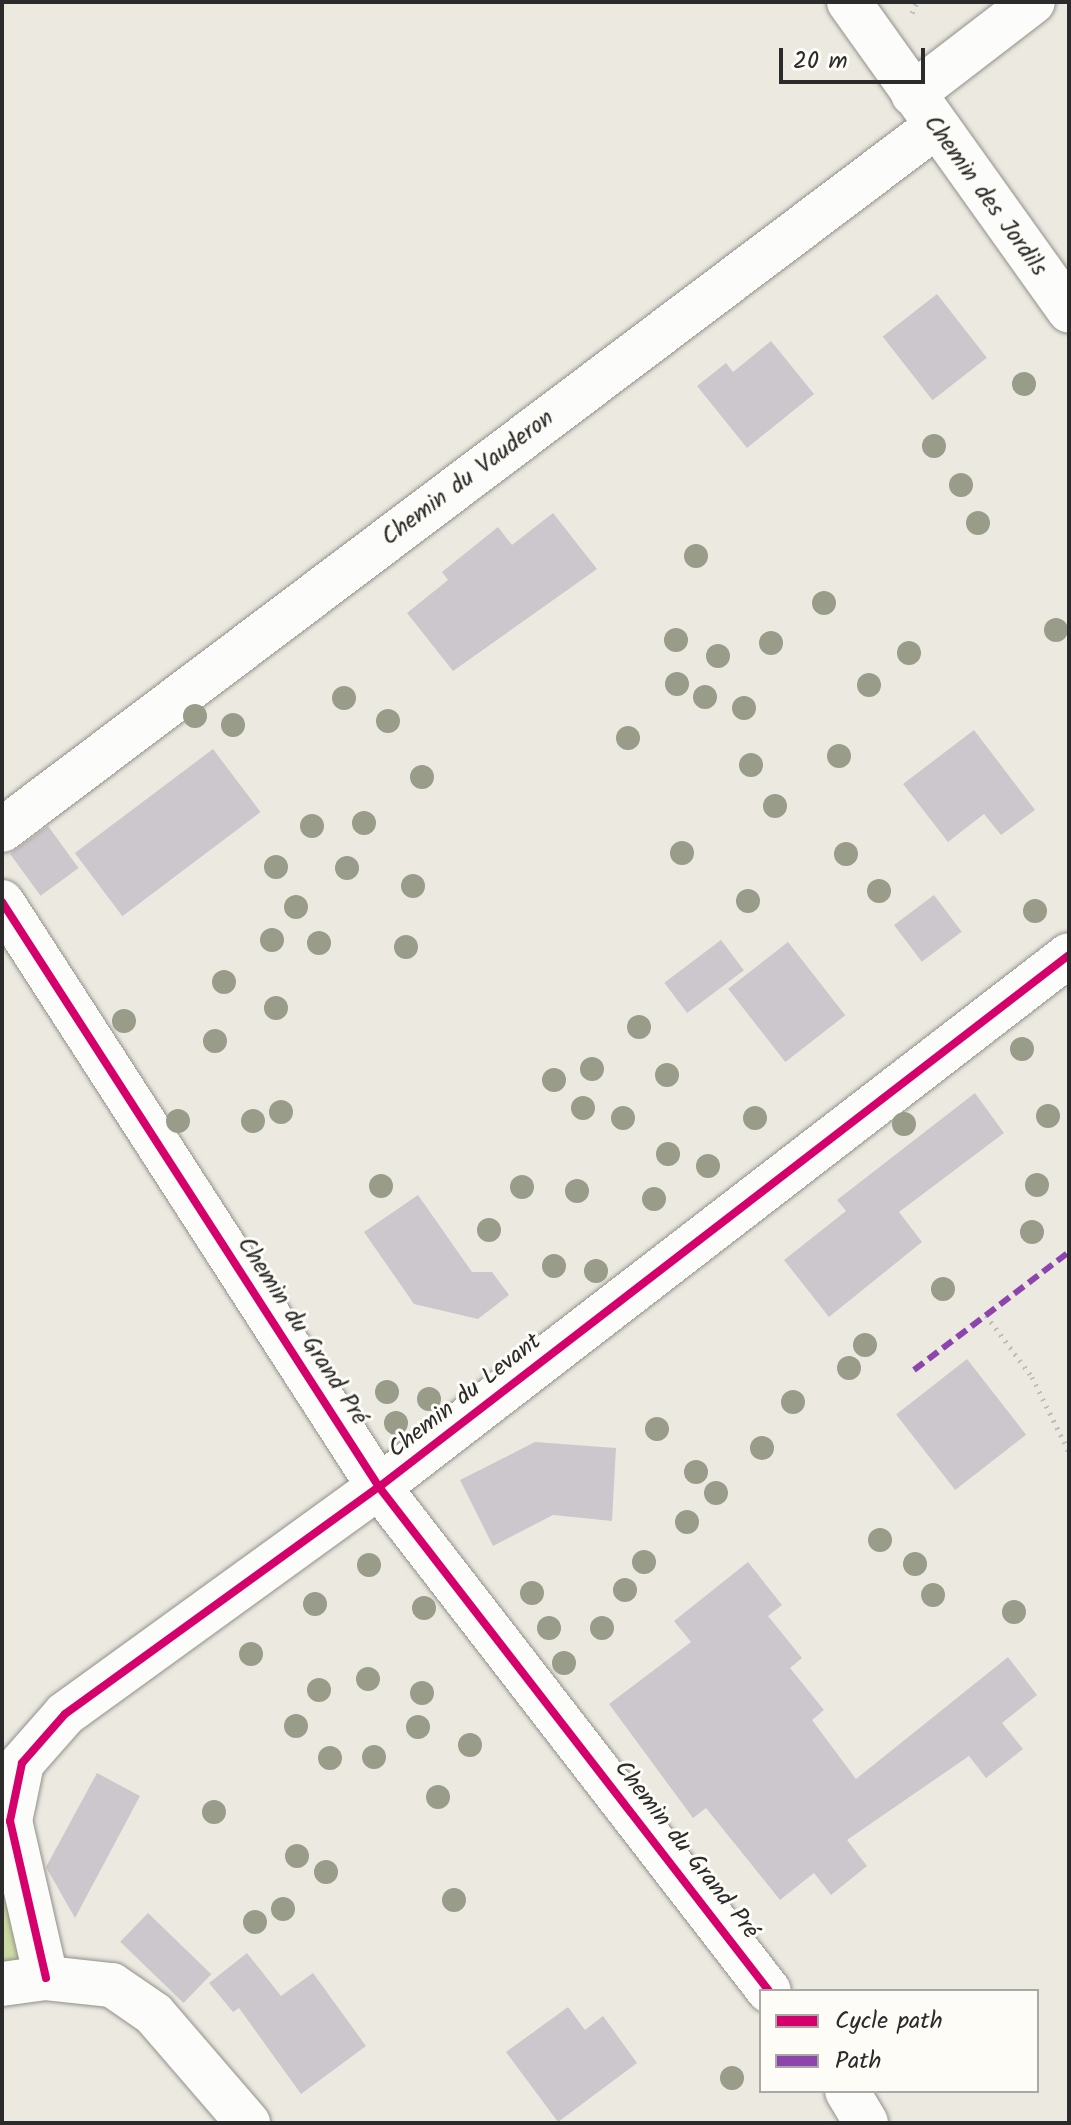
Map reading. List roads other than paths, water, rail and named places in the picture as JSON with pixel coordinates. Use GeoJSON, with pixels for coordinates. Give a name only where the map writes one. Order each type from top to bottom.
{"type":"FeatureCollection","features":[{"type":"Feature","properties":{"kind":"street","name":"Chemin des Jordils"},"geometry":{"type":"LineString","coordinates":[[849,2],[1069,310]]}},
{"type":"Feature","properties":{"kind":"street","name":"Chemin du Vauderon"},"geometry":{"type":"LineString","coordinates":[[2,830],[924,111],[1033,2]]}},
{"type":"Feature","properties":{"kind":"street","name":"Chemin du Grand Pré"},"geometry":{"type":"LineString","coordinates":[[2,902],[379,1487],[767,1989]]}},
{"type":"Feature","properties":{"kind":"street","name":"Chemin du Levant"},"geometry":{"type":"LineString","coordinates":[[46,1978],[10,1821],[22,1763],[65,1714],[379,1487],[1069,955]]}},
{"type":"Feature","properties":{"kind":"street"},"geometry":{"type":"LineString","coordinates":[[2,1984],[46,1978],[112,1985],[154,2014],[226,2115]]}},
{"type":"Feature","properties":{"kind":"street"},"geometry":{"type":"LineString","coordinates":[[848,2093],[866,2123]]}}]}
